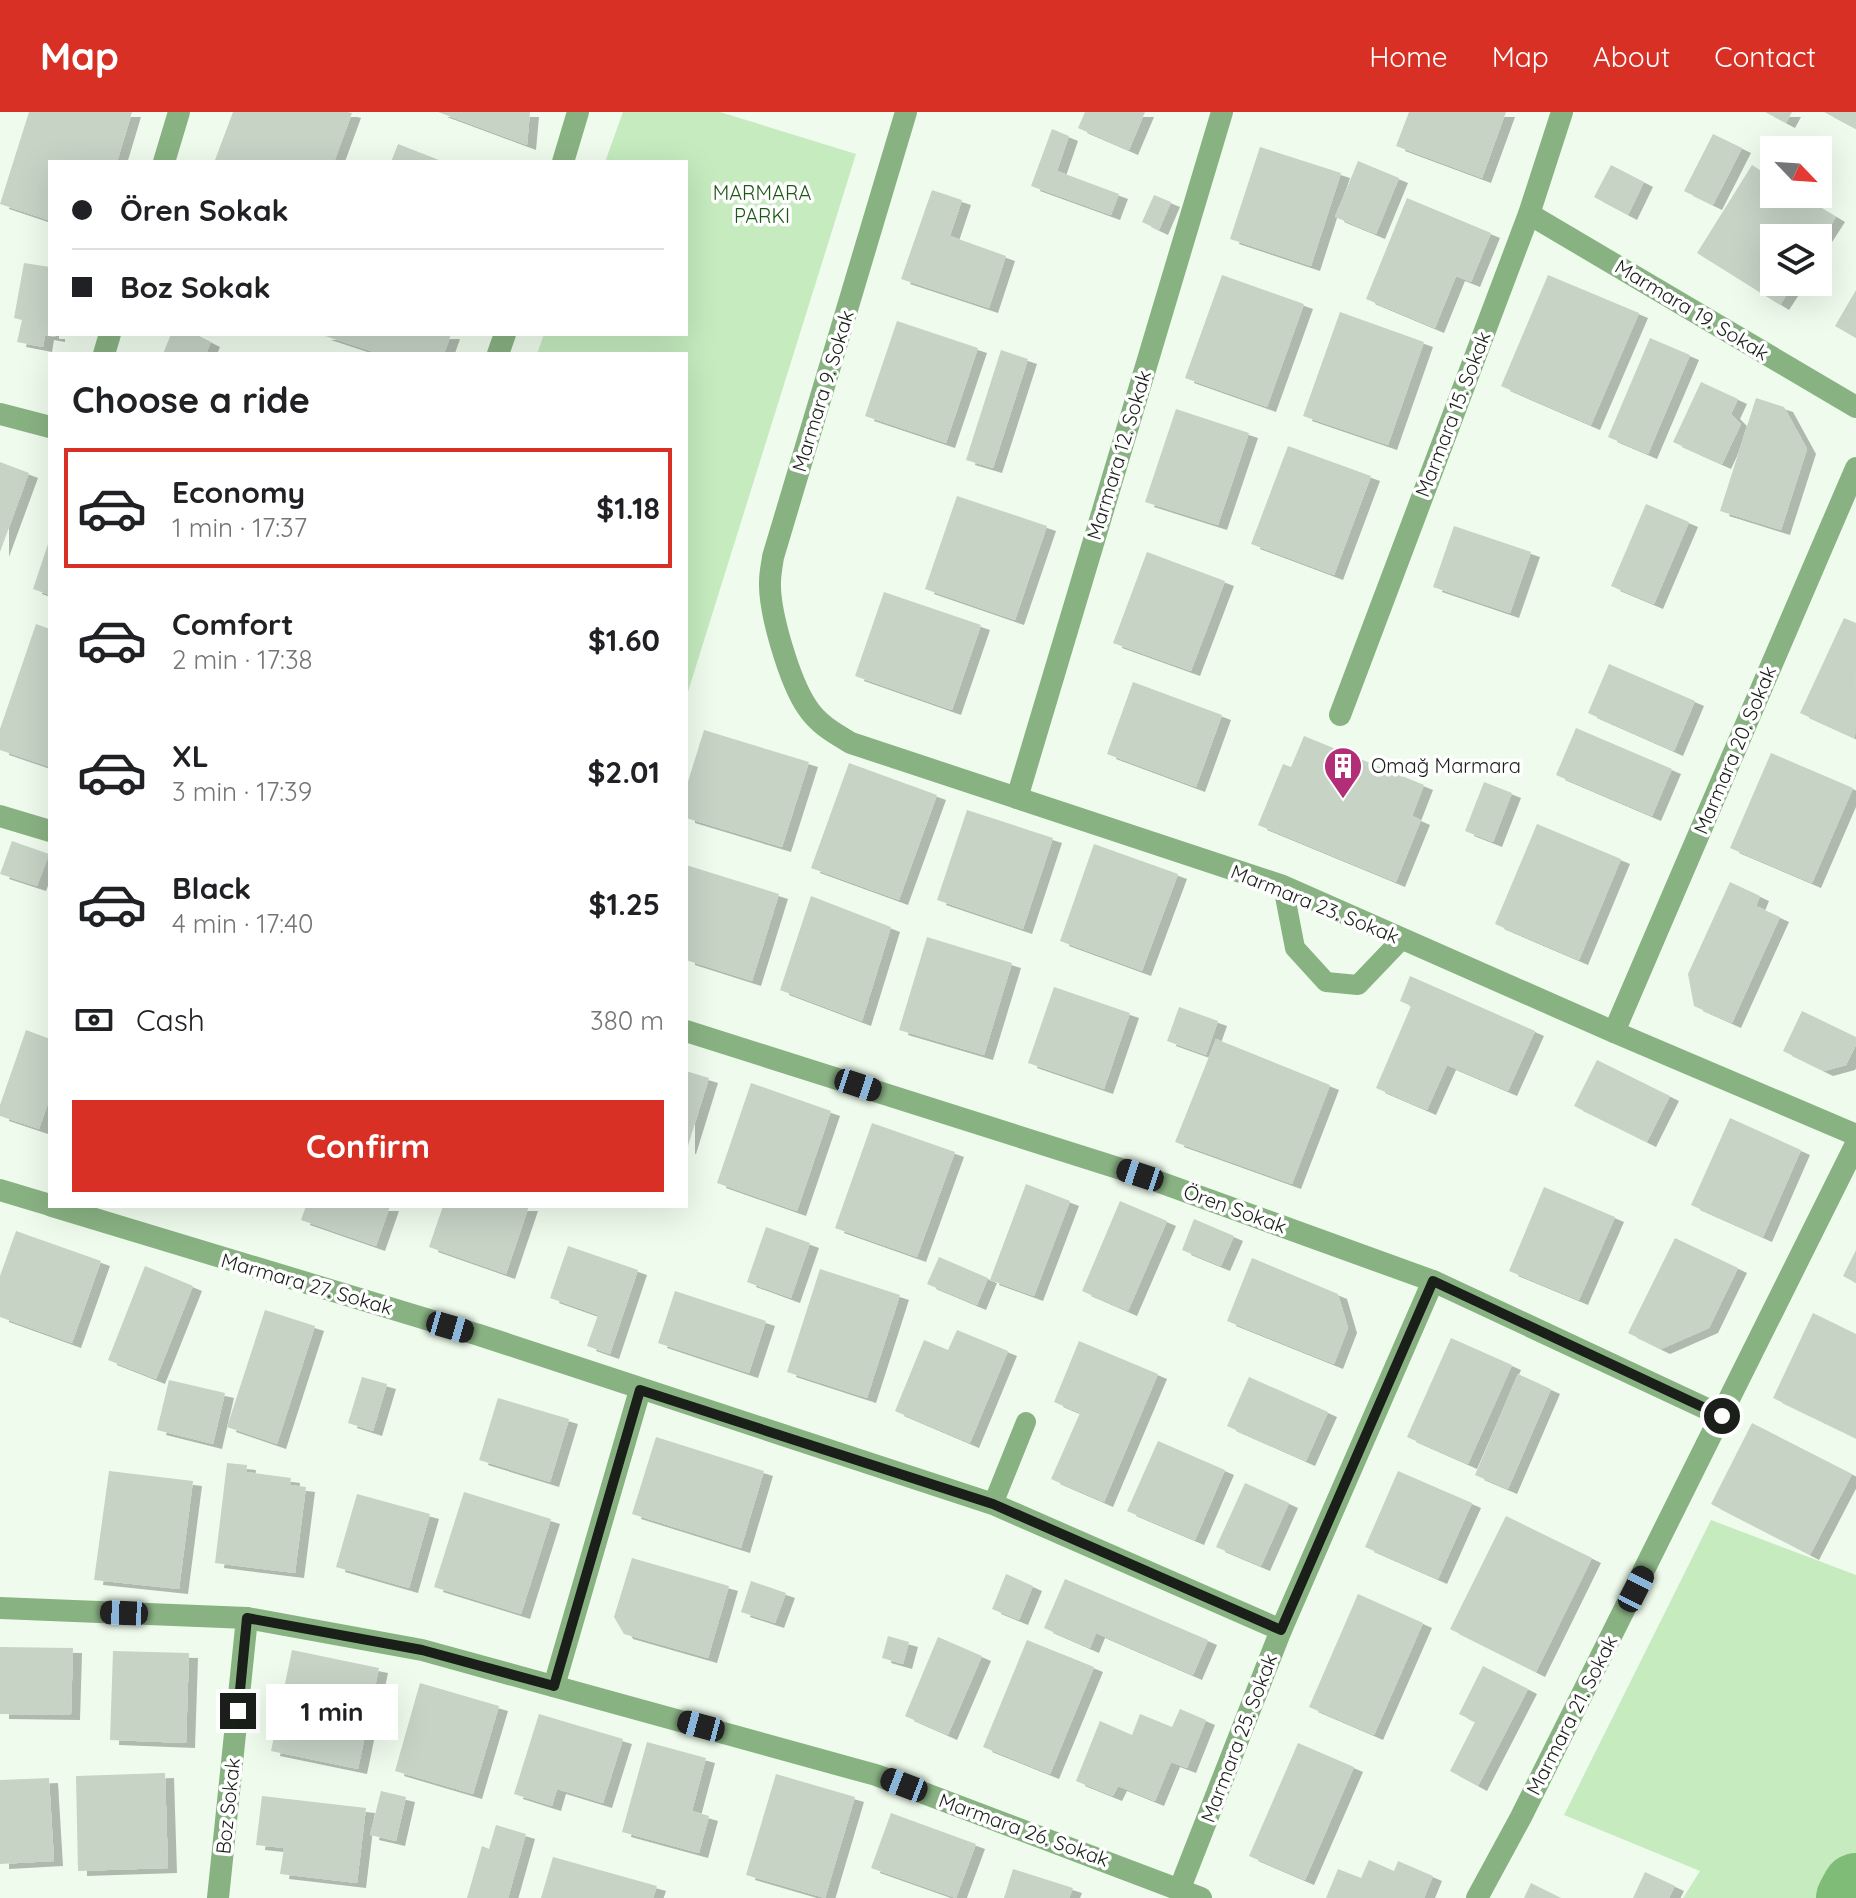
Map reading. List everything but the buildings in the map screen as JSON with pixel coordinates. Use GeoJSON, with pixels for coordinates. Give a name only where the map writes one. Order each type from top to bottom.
{"type":"FeatureCollection","features":[{"type":"Feature","properties":{"kind":"street"},"geometry":{"type":"LineString","coordinates":[[165,160],[179,112]]}},
{"type":"Feature","properties":{"kind":"street"},"geometry":{"type":"LineString","coordinates":[[564,160],[578,112]]}},
{"type":"Feature","properties":{"kind":"street","name":"Marmara 9. Sokak"},"geometry":{"type":"LineString","coordinates":[[790,671],[772,608],[770,582],[773,557],[906,112]]}},
{"type":"Feature","properties":{"kind":"street","name":"Marmara 12. Sokak"},"geometry":{"type":"LineString","coordinates":[[1017,798],[1222,112]]}},
{"type":"Feature","properties":{"kind":"street","name":"Marmara 15. Sokak"},"geometry":{"type":"LineString","coordinates":[[1340,715],[1529,214],[1562,112]]}},
{"type":"Feature","properties":{"kind":"street","name":"Marmara 19. Sokak"},"geometry":{"type":"LineString","coordinates":[[1529,214],[1856,407]]}},
{"type":"Feature","properties":{"kind":"street"},"geometry":{"type":"LineString","coordinates":[[0,414],[48,426]]}},
{"type":"Feature","properties":{"kind":"street","name":"Marmara 20. Sokak"},"geometry":{"type":"LineString","coordinates":[[1614,1032],[1856,468]]}},
{"type":"Feature","properties":{"kind":"street","name":"Marmara 23. Sokak"},"geometry":{"type":"LineString","coordinates":[[790,671],[806,706],[817,720],[851,743],[1283,886],[1856,1135]]}},
{"type":"Feature","properties":{"kind":"street"},"geometry":{"type":"LineString","coordinates":[[0,816],[48,830]]}},
{"type":"Feature","properties":{"kind":"street","name":"Ören Sokak"},"geometry":{"type":"LineString","coordinates":[[688,1032],[1140,1175],[1433,1281],[1722,1416]]}},
{"type":"Feature","properties":{"kind":"street","name":"Marmara 21. Sokak"},"geometry":{"type":"LineString","coordinates":[[1477,1898],[1521,1817],[1856,1144]]}},
{"type":"Feature","properties":{"kind":"street","name":"Marmara 27. Sokak"},"geometry":{"type":"LineString","coordinates":[[0,1190],[48,1205]]}},
{"type":"Feature","properties":{"kind":"street","name":"Marmara 27. Sokak"},"geometry":{"type":"LineString","coordinates":[[58,1208],[479,1335],[993,1504],[1281,1630]]}},
{"type":"Feature","properties":{"kind":"street","name":"Marmara 25. Sokak"},"geometry":{"type":"LineString","coordinates":[[1180,1888],[1281,1630],[1433,1281]]}},
{"type":"Feature","properties":{"kind":"street"},"geometry":{"type":"LineString","coordinates":[[554,1686],[640,1390]]}},
{"type":"Feature","properties":{"kind":"street","name":"Marmara 26. Sokak"},"geometry":{"type":"LineString","coordinates":[[0,1608],[247,1618],[422,1650],[876,1775],[1201,1898]]}},
{"type":"Feature","properties":{"kind":"street","name":"Boz Sokak"},"geometry":{"type":"LineString","coordinates":[[218,1898],[247,1618]]}},
{"type":"Feature","properties":{"kind":"lane"},"geometry":{"type":"LineString","coordinates":[[1283,886],[1295,948],[1326,982],[1358,985],[1402,939]]}},
{"type":"Feature","properties":{"kind":"lane"},"geometry":{"type":"LineString","coordinates":[[993,1504],[1026,1422]]}},
{"type":"Feature","properties":{"kind":"green space","name":"MARMARA PARKI"},"geometry":{"type":"Polygon","coordinates":[[[623,112],[720,112],[856,154],[688,692],[688,352],[538,352],[543,336],[688,336],[688,160],[606,160],[623,112]]]}},
{"type":"Feature","properties":{"kind":"green space"},"geometry":{"type":"Polygon","coordinates":[[[1711,1520],[1856,1575],[1856,1898],[1683,1898],[1700,1871],[1564,1815],[1711,1520]]]}},
{"type":"Feature","properties":{"kind":"waterway"},"geometry":{"type":"LineString","coordinates":[[1850,1898],[1856,1887]]}},
{"type":"Feature","properties":{"kind":"place","name":"Omağ Marmara"},"geometry":{"type":"Point","coordinates":[1343,800]}},
{"type":"Feature","properties":{"kind":"route"},"geometry":{"type":"LineString","coordinates":[[238,1711],[247,1618],[422,1650],[554,1686],[640,1390],[993,1504],[1281,1630],[1433,1281],[1722,1416]]}}]}
